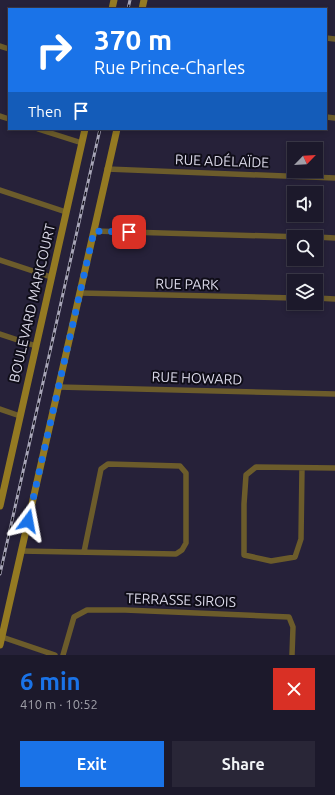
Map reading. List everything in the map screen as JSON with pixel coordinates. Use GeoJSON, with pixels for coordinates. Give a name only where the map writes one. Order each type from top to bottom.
{"type":"FeatureCollection","features":[{"type":"Feature","properties":{"kind":"street"},"geometry":{"type":"LineString","coordinates":[[41,130],[82,144]]}},
{"type":"Feature","properties":{"kind":"street","name":"BOULEVARD MARICOURT"},"geometry":{"type":"LineString","coordinates":[[0,506],[2,484],[20,416],[85,130]]}},
{"type":"Feature","properties":{"kind":"street"},"geometry":{"type":"LineString","coordinates":[[55,655],[1,641],[117,130]]}},
{"type":"Feature","properties":{"kind":"street","name":"RUE ADÉLAÏDE"},"geometry":{"type":"LineString","coordinates":[[107,169],[335,178]]}},
{"type":"Feature","properties":{"kind":"street"},"geometry":{"type":"LineString","coordinates":[[0,190],[66,212]]}},
{"type":"Feature","properties":{"kind":"street"},"geometry":{"type":"LineString","coordinates":[[94,231],[287,237]]}},
{"type":"Feature","properties":{"kind":"street"},"geometry":{"type":"LineString","coordinates":[[323,237],[335,238]]}},
{"type":"Feature","properties":{"kind":"street"},"geometry":{"type":"LineString","coordinates":[[0,260],[51,277]]}},
{"type":"Feature","properties":{"kind":"street","name":"RUE PARK"},"geometry":{"type":"LineString","coordinates":[[80,293],[287,298]]}},
{"type":"Feature","properties":{"kind":"street"},"geometry":{"type":"LineString","coordinates":[[323,298],[335,299]]}},
{"type":"Feature","properties":{"kind":"street"},"geometry":{"type":"LineString","coordinates":[[0,334],[36,346]]}},
{"type":"Feature","properties":{"kind":"street","name":"RUE HOWARD"},"geometry":{"type":"LineString","coordinates":[[58,387],[335,394]]}},
{"type":"Feature","properties":{"kind":"street"},"geometry":{"type":"LineString","coordinates":[[0,409],[20,416]]}},
{"type":"Feature","properties":{"kind":"street"},"geometry":{"type":"LineString","coordinates":[[21,551],[176,554],[182,550],[186,543],[186,473],[180,466],[108,464],[100,469],[84,552]]}},
{"type":"Feature","properties":{"kind":"street"},"geometry":{"type":"LineString","coordinates":[[302,468],[301,539],[295,557],[271,562],[244,555],[244,504],[246,475],[256,467],[335,468]]}},
{"type":"Feature","properties":{"kind":"street","name":"TERRASSE SIROIS"},"geometry":{"type":"LineString","coordinates":[[63,655],[74,617],[87,610],[124,610],[289,617],[293,627],[292,655]]}},
{"type":"Feature","properties":{"kind":"railway"},"geometry":{"type":"LineString","coordinates":[[128,8],[130,0]]}},
{"type":"Feature","properties":{"kind":"railway"},"geometry":{"type":"LineString","coordinates":[[0,574],[100,130]]}},
{"type":"Feature","properties":{"kind":"route"},"geometry":{"type":"LineString","coordinates":[[28,521],[94,231],[129,232]]}}]}
